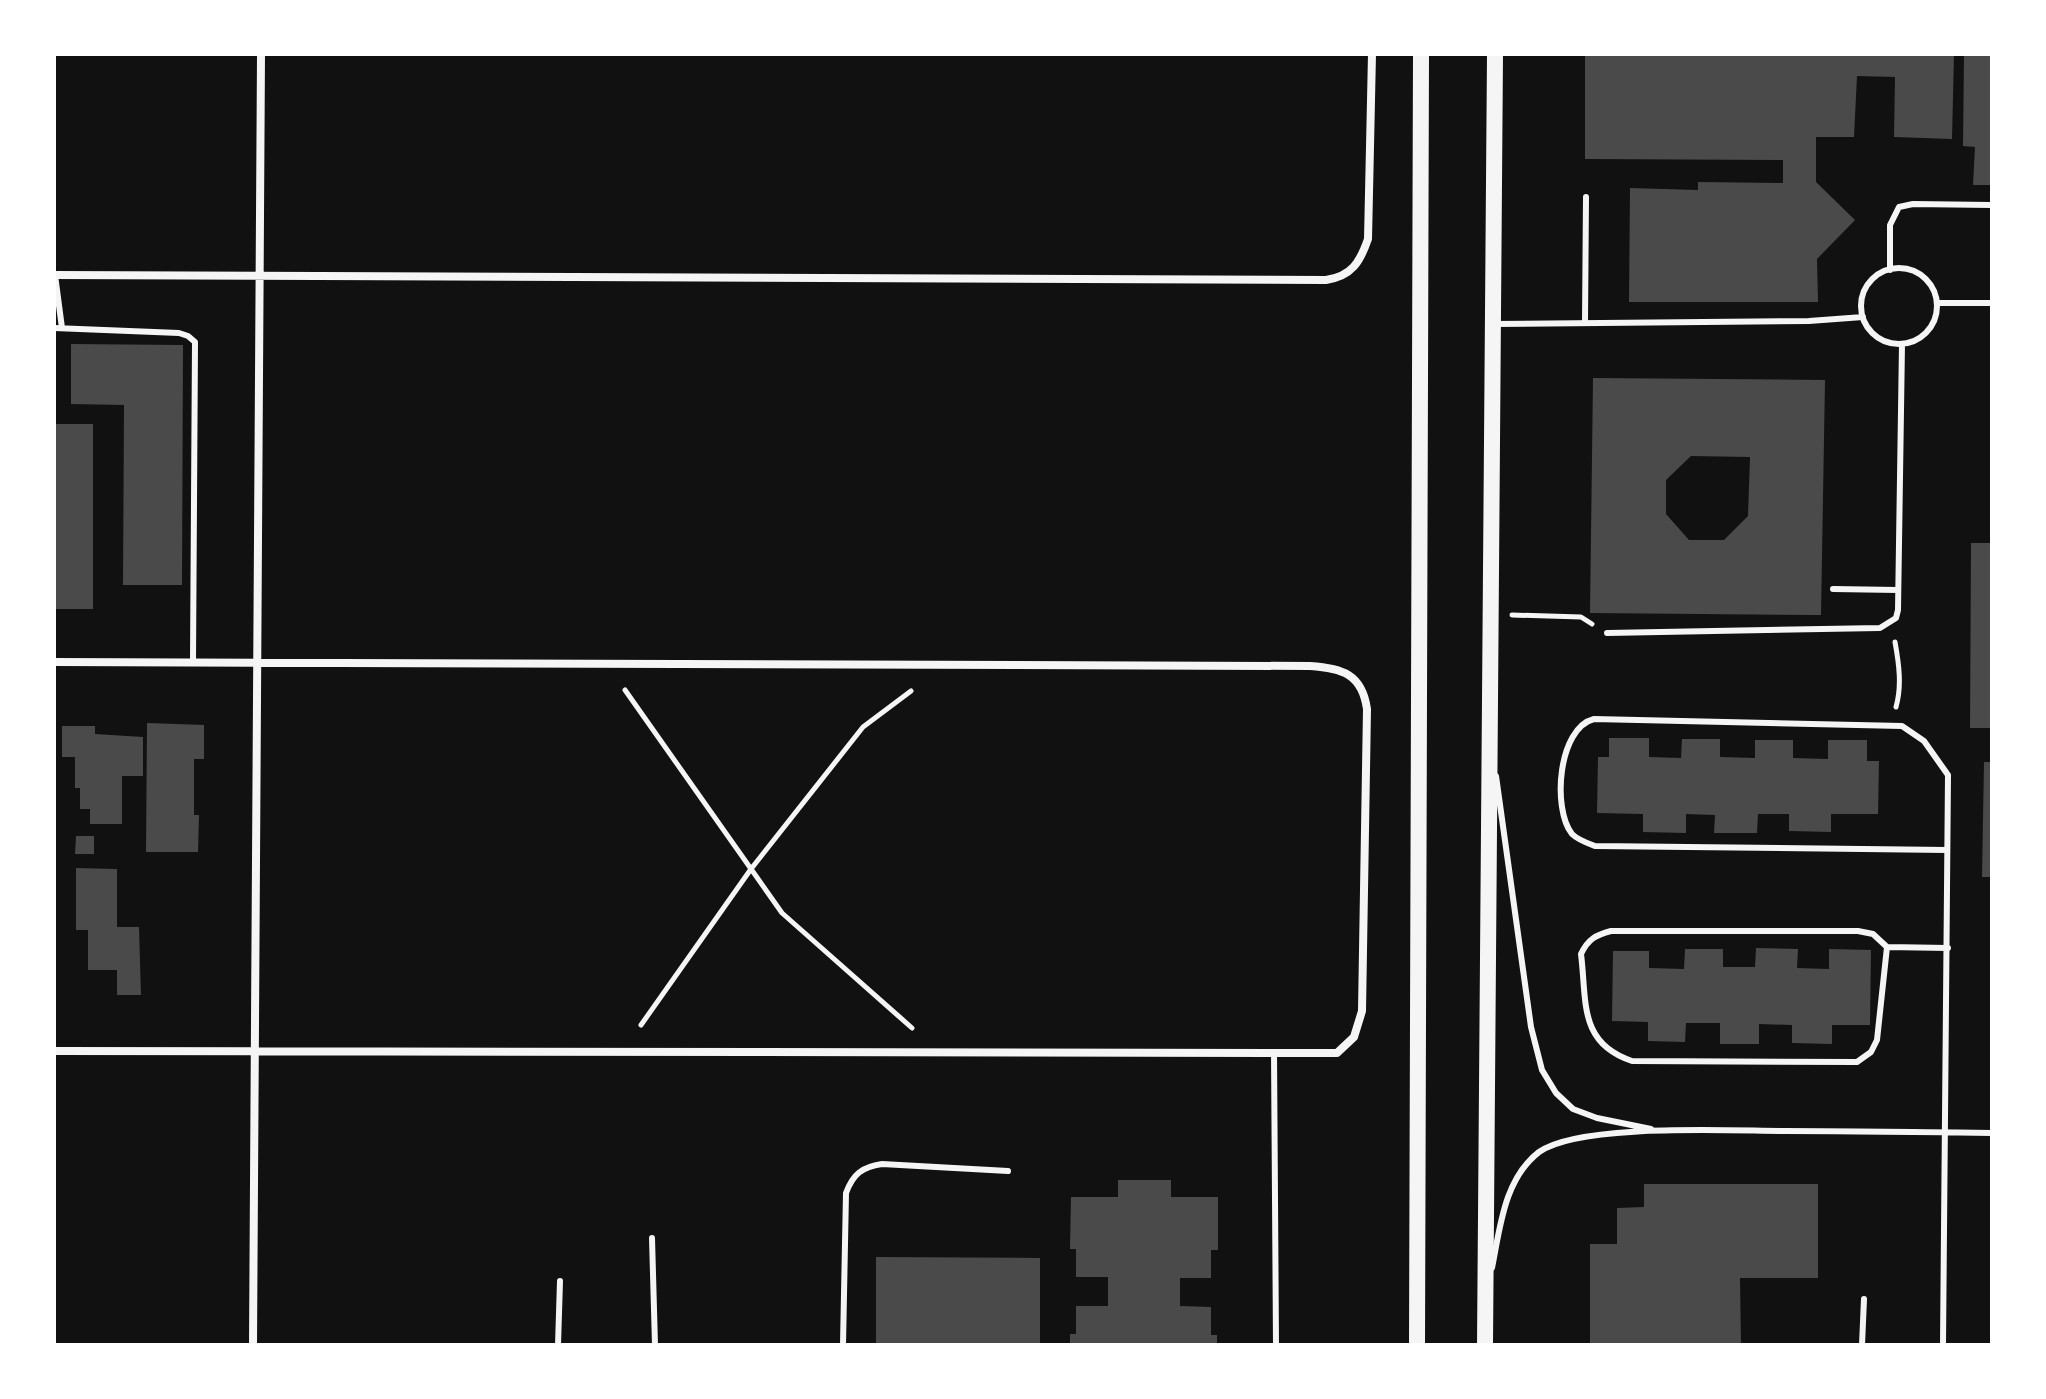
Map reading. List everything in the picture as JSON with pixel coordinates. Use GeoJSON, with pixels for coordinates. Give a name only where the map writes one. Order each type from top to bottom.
{"type":"FeatureCollection","features":[{"type":"Feature","properties":{"kind":"main road"},"geometry":{"type":"LineString","coordinates":[[1417,1345],[1421,54]]}},
{"type":"Feature","properties":{"kind":"main road"},"geometry":{"type":"LineString","coordinates":[[1485,1345],[1495,54]]}},
{"type":"Feature","properties":{"kind":"street"},"geometry":{"type":"LineString","coordinates":[[253,1345],[261,54]]}},
{"type":"Feature","properties":{"kind":"street"},"geometry":{"type":"LineString","coordinates":[[54,275],[1341,278],[1352,270],[1362,256],[1368,239],[1372,54]]}},
{"type":"Feature","properties":{"kind":"street"},"geometry":{"type":"LineString","coordinates":[[54,662],[1310,666],[1343,671],[1360,687],[1367,709],[1362,1011],[1354,1037],[1337,1053],[54,1051]]}},
{"type":"Feature","properties":{"kind":"lane"},"geometry":{"type":"LineString","coordinates":[[1585,322],[1586,197]]}},
{"type":"Feature","properties":{"kind":"lane"},"geometry":{"type":"LineString","coordinates":[[1890,270],[1890,225],[1899,207],[1913,204],[1992,205]]}},
{"type":"Feature","properties":{"kind":"lane"},"geometry":{"type":"LineString","coordinates":[[1900,267],[1921,275],[1931,284],[1937,303],[1936,316],[1923,336],[1902,344],[1879,338],[1865,324],[1863,317],[1861,304],[1870,281],[1890,270],[1900,267]]}},
{"type":"Feature","properties":{"kind":"lane"},"geometry":{"type":"LineString","coordinates":[[54,275],[58,328],[179,333],[195,342],[193,662]]}},
{"type":"Feature","properties":{"kind":"lane"},"geometry":{"type":"LineString","coordinates":[[1937,303],[1992,303]]}},
{"type":"Feature","properties":{"kind":"lane"},"geometry":{"type":"LineString","coordinates":[[1493,324],[1809,321],[1863,317]]}},
{"type":"Feature","properties":{"kind":"lane"},"geometry":{"type":"LineString","coordinates":[[1607,633],[1880,628],[1892,621],[1898,610],[1902,344]]}},
{"type":"Feature","properties":{"kind":"lane"},"geometry":{"type":"LineString","coordinates":[[1833,589],[1898,590]]}},
{"type":"Feature","properties":{"kind":"lane"},"geometry":{"type":"LineString","coordinates":[[1943,1345],[1948,775],[1924,741],[1902,726],[1587,721],[1568,747],[1561,767],[1564,815],[1572,833],[1595,846],[1947,850]]}},
{"type":"Feature","properties":{"kind":"lane"},"geometry":{"type":"LineString","coordinates":[[1491,735],[1531,1027],[1542,1070],[1556,1093],[1573,1109],[1597,1118],[1658,1130]]}},
{"type":"Feature","properties":{"kind":"lane"},"geometry":{"type":"LineString","coordinates":[[1887,947],[1877,1040],[1871,1052],[1857,1062],[1632,1061],[1597,1041],[1589,1023],[1581,954],[1586,943],[1596,934],[1611,931],[1858,931],[1873,934],[1887,947],[1948,948]]}},
{"type":"Feature","properties":{"kind":"lane"},"geometry":{"type":"LineString","coordinates":[[1274,1052],[1276,1345]]}},
{"type":"Feature","properties":{"kind":"lane"},"geometry":{"type":"LineString","coordinates":[[1485,1306],[1508,1195],[1514,1181],[1528,1162],[1547,1147],[1568,1139],[1658,1130],[1992,1133]]}},
{"type":"Feature","properties":{"kind":"lane"},"geometry":{"type":"LineString","coordinates":[[843,1345],[846,1193],[858,1172],[882,1164],[1008,1171]]}},
{"type":"Feature","properties":{"kind":"lane"},"geometry":{"type":"LineString","coordinates":[[652,1238],[655,1345]]}},
{"type":"Feature","properties":{"kind":"lane"},"geometry":{"type":"LineString","coordinates":[[558,1345],[560,1281]]}},
{"type":"Feature","properties":{"kind":"lane"},"geometry":{"type":"LineString","coordinates":[[1862,1345],[1864,1299]]}},
{"type":"Feature","properties":{"kind":"path"},"geometry":{"type":"LineString","coordinates":[[1532,615],[1581,617]]}},
{"type":"Feature","properties":{"kind":"path"},"geometry":{"type":"LineString","coordinates":[[1891,726],[1899,696],[1899,667],[1892,621]]}},
{"type":"Feature","properties":{"kind":"path"},"geometry":{"type":"LineString","coordinates":[[625,690],[782,913],[912,1028]]}},
{"type":"Feature","properties":{"kind":"path"},"geometry":{"type":"LineString","coordinates":[[641,1025],[751,869],[863,727],[911,691]]}},
{"type":"Feature","properties":{"kind":"building"},"geometry":{"type":"Polygon","coordinates":[[[1585,54],[1954,54],[1952,139],[1894,137],[1895,77],[1857,76],[1854,137],[1816,137],[1816,182],[1855,220],[1817,259],[1818,302],[1629,302],[1630,188],[1698,190],[1698,182],[1783,183],[1783,160],[1585,159],[1585,54]]]}},
{"type":"Feature","properties":{"kind":"building"},"geometry":{"type":"Polygon","coordinates":[[[1964,54],[1992,54],[1992,185],[1973,185],[1975,147],[1963,146],[1964,54]]]}},
{"type":"Feature","properties":{"kind":"building"},"geometry":{"type":"Polygon","coordinates":[[[71,344],[183,345],[182,585],[123,585],[124,405],[71,404],[71,344]]]}},
{"type":"Feature","properties":{"kind":"building"},"geometry":{"type":"Polygon","coordinates":[[[1593,378],[1825,380],[1821,615],[1590,613],[1593,378]],[[1691,456],[1666,480],[1666,514],[1689,540],[1724,540],[1748,516],[1750,457],[1691,456]]]}},
{"type":"Feature","properties":{"kind":"building"},"geometry":{"type":"Polygon","coordinates":[[[54,424],[93,424],[93,609],[54,609],[54,424]]]}},
{"type":"Feature","properties":{"kind":"building"},"geometry":{"type":"Polygon","coordinates":[[[1971,543],[1992,543],[1992,728],[1970,728],[1971,543]]]}},
{"type":"Feature","properties":{"kind":"building"},"geometry":{"type":"Polygon","coordinates":[[[147,723],[204,725],[204,759],[194,759],[194,815],[199,815],[198,852],[146,852],[147,723]]]}},
{"type":"Feature","properties":{"kind":"building"},"geometry":{"type":"Polygon","coordinates":[[[62,726],[95,726],[95,734],[143,737],[143,776],[122,776],[122,824],[90,824],[90,809],[80,809],[80,788],[75,788],[75,757],[62,757],[62,726]]]}},
{"type":"Feature","properties":{"kind":"building"},"geometry":{"type":"Polygon","coordinates":[[[1609,738],[1649,738],[1649,757],[1681,758],[1682,739],[1720,739],[1720,757],[1755,758],[1755,740],[1793,740],[1793,758],[1828,759],[1828,740],[1867,740],[1867,761],[1879,761],[1878,814],[1831,814],[1831,832],[1789,831],[1789,814],[1758,814],[1757,833],[1714,833],[1715,815],[1686,814],[1686,833],[1643,832],[1643,814],[1597,813],[1598,757],[1609,757],[1609,738]]]}},
{"type":"Feature","properties":{"kind":"building"},"geometry":{"type":"Polygon","coordinates":[[[1984,762],[1992,762],[1992,877],[1982,877],[1984,762]]]}},
{"type":"Feature","properties":{"kind":"building"},"geometry":{"type":"Polygon","coordinates":[[[76,836],[94,836],[94,854],[75,854],[76,836]]]}},
{"type":"Feature","properties":{"kind":"building"},"geometry":{"type":"Polygon","coordinates":[[[76,868],[117,869],[117,927],[139,927],[141,995],[117,995],[117,970],[88,970],[88,930],[76,930],[76,868]]]}},
{"type":"Feature","properties":{"kind":"building"},"geometry":{"type":"Polygon","coordinates":[[[1756,948],[1798,949],[1797,968],[1829,969],[1829,949],[1871,950],[1870,1025],[1832,1025],[1832,1044],[1792,1043],[1792,1025],[1759,1024],[1759,1044],[1720,1044],[1720,1023],[1686,1023],[1685,1042],[1648,1041],[1648,1022],[1612,1021],[1613,951],[1649,951],[1649,968],[1684,969],[1685,949],[1723,949],[1723,967],[1755,967],[1756,948]]]}},
{"type":"Feature","properties":{"kind":"building"},"geometry":{"type":"Polygon","coordinates":[[[1118,1180],[1171,1180],[1171,1197],[1218,1197],[1218,1250],[1211,1250],[1211,1278],[1180,1278],[1180,1306],[1211,1307],[1211,1335],[1217,1335],[1217,1345],[1070,1345],[1070,1334],[1076,1334],[1076,1306],[1108,1306],[1108,1277],[1076,1277],[1076,1249],[1070,1249],[1071,1197],[1118,1197],[1118,1180]]]}},
{"type":"Feature","properties":{"kind":"building"},"geometry":{"type":"Polygon","coordinates":[[[1644,1184],[1818,1184],[1818,1278],[1740,1278],[1741,1345],[1590,1345],[1590,1244],[1617,1244],[1617,1208],[1644,1207],[1644,1184]]]}},
{"type":"Feature","properties":{"kind":"building"},"geometry":{"type":"Polygon","coordinates":[[[876,1257],[1040,1258],[1040,1345],[876,1345],[876,1257]]]}}]}
